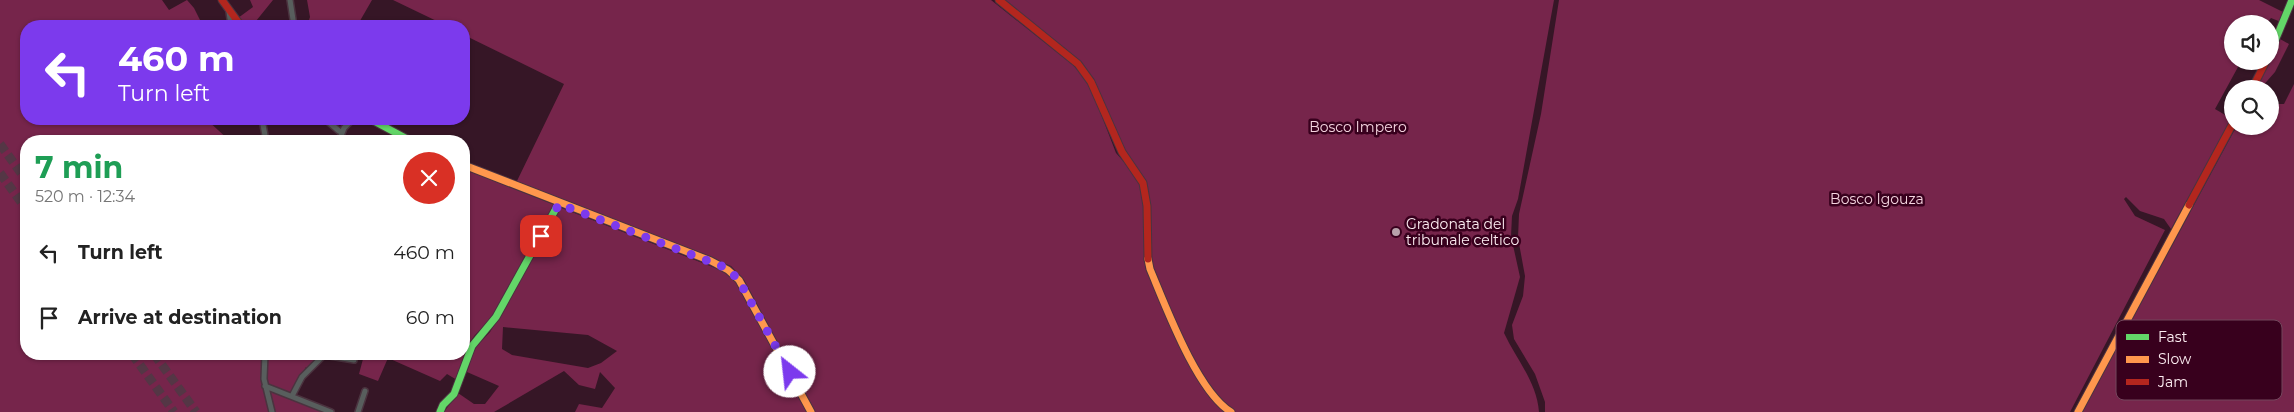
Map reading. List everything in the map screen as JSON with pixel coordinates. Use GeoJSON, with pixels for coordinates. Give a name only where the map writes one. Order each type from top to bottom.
{"type":"FeatureCollection","features":[{"type":"Feature","properties":{"kind":"main road"},"geometry":{"type":"LineString","coordinates":[[222,0],[236,20]]}},
{"type":"Feature","properties":{"kind":"main road"},"geometry":{"type":"LineString","coordinates":[[999,0],[1078,64],[1091,82],[1122,152],[1143,182],[1147,206],[1146,253],[1150,269],[1174,324],[1205,386],[1223,407],[1231,412]]}},
{"type":"Feature","properties":{"kind":"main road"},"geometry":{"type":"LineString","coordinates":[[2279,33],[2292,0]]}},
{"type":"Feature","properties":{"kind":"main road"},"geometry":{"type":"LineString","coordinates":[[381,125],[401,135]]}},
{"type":"Feature","properties":{"kind":"main road"},"geometry":{"type":"LineString","coordinates":[[2127,320],[2227,135]]}},
{"type":"Feature","properties":{"kind":"main road"},"geometry":{"type":"LineString","coordinates":[[470,167],[559,204],[711,261],[728,270],[745,291],[811,412]]}},
{"type":"Feature","properties":{"kind":"main road"},"geometry":{"type":"LineString","coordinates":[[470,351],[472,346],[496,317],[559,204]]}},
{"type":"Feature","properties":{"kind":"main road"},"geometry":{"type":"LineString","coordinates":[[2078,412],[2116,341]]}},
{"type":"Feature","properties":{"kind":"main road"},"geometry":{"type":"LineString","coordinates":[[440,412],[443,405],[454,394],[467,360]]}},
{"type":"Feature","properties":{"kind":"street"},"geometry":{"type":"LineString","coordinates":[[290,0],[293,20]]}},
{"type":"Feature","properties":{"kind":"street"},"geometry":{"type":"LineString","coordinates":[[229,11],[230,20]]}},
{"type":"Feature","properties":{"kind":"street"},"geometry":{"type":"LineString","coordinates":[[332,125],[339,131]]}},
{"type":"Feature","properties":{"kind":"street"},"geometry":{"type":"LineString","coordinates":[[265,360],[265,386],[272,412]]}},
{"type":"Feature","properties":{"kind":"street"},"geometry":{"type":"LineString","coordinates":[[292,396],[302,377],[319,360]]}},
{"type":"Feature","properties":{"kind":"street"},"geometry":{"type":"LineString","coordinates":[[265,386],[331,412]]}},
{"type":"Feature","properties":{"kind":"street"},"geometry":{"type":"LineString","coordinates":[[358,412],[366,391]]}},
{"type":"Feature","properties":{"kind":"green space"},"geometry":{"type":"Polygon","coordinates":[[[0,0],[162,0],[169,10],[187,0],[194,8],[200,20],[20,20],[20,125],[213,125],[223,135],[20,135],[20,360],[263,360],[261,380],[269,412],[0,412],[0,0]]]}},
{"type":"Feature","properties":{"kind":"green space"},"geometry":{"type":"Polygon","coordinates":[[[250,0],[273,0],[257,20],[240,20],[238,18],[253,7],[250,0]]]}},
{"type":"Feature","properties":{"kind":"green space"},"geometry":{"type":"Polygon","coordinates":[[[307,0],[372,0],[360,20],[309,20],[307,0]]]}},
{"type":"Feature","properties":{"kind":"green space"},"geometry":{"type":"Polygon","coordinates":[[[393,0],[991,0],[1073,65],[1089,83],[1116,153],[1132,171],[1140,184],[1145,218],[1145,267],[1200,383],[1210,398],[1225,412],[815,412],[744,280],[731,266],[516,183],[564,84],[470,38],[470,20],[435,20],[393,0]]]}},
{"type":"Feature","properties":{"kind":"green space","name":"Bosco Impero"},"geometry":{"type":"Polygon","coordinates":[[[1004,0],[1554,0],[1518,199],[1512,216],[1511,236],[1520,277],[1504,333],[1530,381],[1539,412],[1235,412],[1220,400],[1205,382],[1178,329],[1150,261],[1150,205],[1145,181],[1124,150],[1096,85],[1077,59],[1004,0]]]}},
{"type":"Feature","properties":{"kind":"green space","name":"Bosco Igouza"},"geometry":{"type":"Polygon","coordinates":[[[1559,0],[2259,0],[2285,13],[2281,22],[2279,21],[2279,15],[2224,15],[2224,70],[2236,70],[2231,80],[2224,80],[2224,93],[2215,109],[2224,114],[2224,133],[2171,229],[2164,219],[2140,211],[2126,197],[2124,199],[2135,216],[2165,230],[2118,320],[2116,320],[2116,324],[2070,412],[1545,412],[1545,402],[1535,374],[1514,339],[1512,325],[1523,296],[1525,276],[1518,238],[1519,214],[1541,114],[1559,0]]]}},
{"type":"Feature","properties":{"kind":"green space"},"geometry":{"type":"Polygon","coordinates":[[[2280,39],[2289,44],[2279,64],[2280,39]]]}},
{"type":"Feature","properties":{"kind":"green space"},"geometry":{"type":"Polygon","coordinates":[[[2264,70],[2276,70],[2268,80],[2259,80],[2264,70]]]}},
{"type":"Feature","properties":{"kind":"green space"},"geometry":{"type":"Polygon","coordinates":[[[2294,84],[2294,412],[2082,412],[2116,349],[2116,400],[2282,400],[2282,320],[2132,320],[2232,135],[2279,135],[2279,104],[2284,104],[2294,84]]]}},
{"type":"Feature","properties":{"kind":"green space"},"geometry":{"type":"Polygon","coordinates":[[[470,171],[555,205],[496,313],[470,342],[470,171]]]}},
{"type":"Feature","properties":{"kind":"green space"},"geometry":{"type":"Polygon","coordinates":[[[559,207],[723,271],[737,283],[808,412],[575,412],[579,404],[602,408],[615,388],[600,372],[595,389],[579,385],[564,371],[494,412],[444,412],[458,393],[474,404],[485,404],[499,386],[467,372],[475,348],[490,332],[559,207]],[[503,327],[502,349],[512,355],[588,368],[601,363],[617,351],[588,335],[503,327]]]}},
{"type":"Feature","properties":{"kind":"green space"},"geometry":{"type":"Polygon","coordinates":[[[267,360],[318,360],[309,369],[306,367],[291,393],[267,384],[267,360]]]}},
{"type":"Feature","properties":{"kind":"green space"},"geometry":{"type":"Polygon","coordinates":[[[363,360],[387,360],[378,381],[359,374],[363,360]]]}},
{"type":"Feature","properties":{"kind":"green space"},"geometry":{"type":"Polygon","coordinates":[[[393,360],[463,360],[457,380],[447,374],[440,381],[393,360]]]}},
{"type":"Feature","properties":{"kind":"green space"},"geometry":{"type":"Polygon","coordinates":[[[270,391],[275,392],[323,412],[274,412],[270,391]]]}},
{"type":"Feature","properties":{"kind":"tunnel"},"geometry":{"type":"LineString","coordinates":[[0,144],[20,172]]}},
{"type":"Feature","properties":{"kind":"tunnel"},"geometry":{"type":"LineString","coordinates":[[0,173],[20,201]]}},
{"type":"Feature","properties":{"kind":"tunnel"},"geometry":{"type":"LineString","coordinates":[[136,360],[174,412]]}},
{"type":"Feature","properties":{"kind":"tunnel"},"geometry":{"type":"LineString","coordinates":[[158,360],[196,412]]}},
{"type":"Feature","properties":{"kind":"traffic: fast"},"geometry":{"type":"LineString","coordinates":[[2279,31],[2292,0]]}},
{"type":"Feature","properties":{"kind":"traffic: fast"},"geometry":{"type":"LineString","coordinates":[[381,125],[400,135]]}},
{"type":"Feature","properties":{"kind":"traffic: fast"},"geometry":{"type":"LineString","coordinates":[[470,351],[472,346],[496,317],[559,203]]}},
{"type":"Feature","properties":{"kind":"traffic: fast"},"geometry":{"type":"LineString","coordinates":[[440,412],[443,405],[454,394],[467,360]]}},
{"type":"Feature","properties":{"kind":"traffic: slow"},"geometry":{"type":"LineString","coordinates":[[470,167],[711,261],[728,270],[739,280],[811,412]]}},
{"type":"Feature","properties":{"kind":"traffic: slow"},"geometry":{"type":"LineString","coordinates":[[2127,320],[2189,205]]}},
{"type":"Feature","properties":{"kind":"traffic: slow"},"geometry":{"type":"LineString","coordinates":[[1148,259],[1150,269],[1165,304],[1195,368],[1218,401],[1231,412]]}},
{"type":"Feature","properties":{"kind":"traffic: slow"},"geometry":{"type":"LineString","coordinates":[[2078,412],[2116,341]]}},
{"type":"Feature","properties":{"kind":"traffic: jam"},"geometry":{"type":"LineString","coordinates":[[222,0],[237,20]]}},
{"type":"Feature","properties":{"kind":"traffic: jam"},"geometry":{"type":"LineString","coordinates":[[999,0],[1078,64],[1091,82],[1122,152],[1143,183],[1147,206],[1148,259]]}},
{"type":"Feature","properties":{"kind":"traffic: jam"},"geometry":{"type":"LineString","coordinates":[[2256,80],[2262,70]]}},
{"type":"Feature","properties":{"kind":"traffic: jam"},"geometry":{"type":"LineString","coordinates":[[2189,205],[2227,135]]}},
{"type":"Feature","properties":{"kind":"place","name":"Gradonata del tribunale celtico"},"geometry":{"type":"Point","coordinates":[1396,232]}},
{"type":"Feature","properties":{"kind":"route"},"geometry":{"type":"LineString","coordinates":[[541,236],[559,204],[724,267],[736,277],[742,286],[790,372]]}}]}
